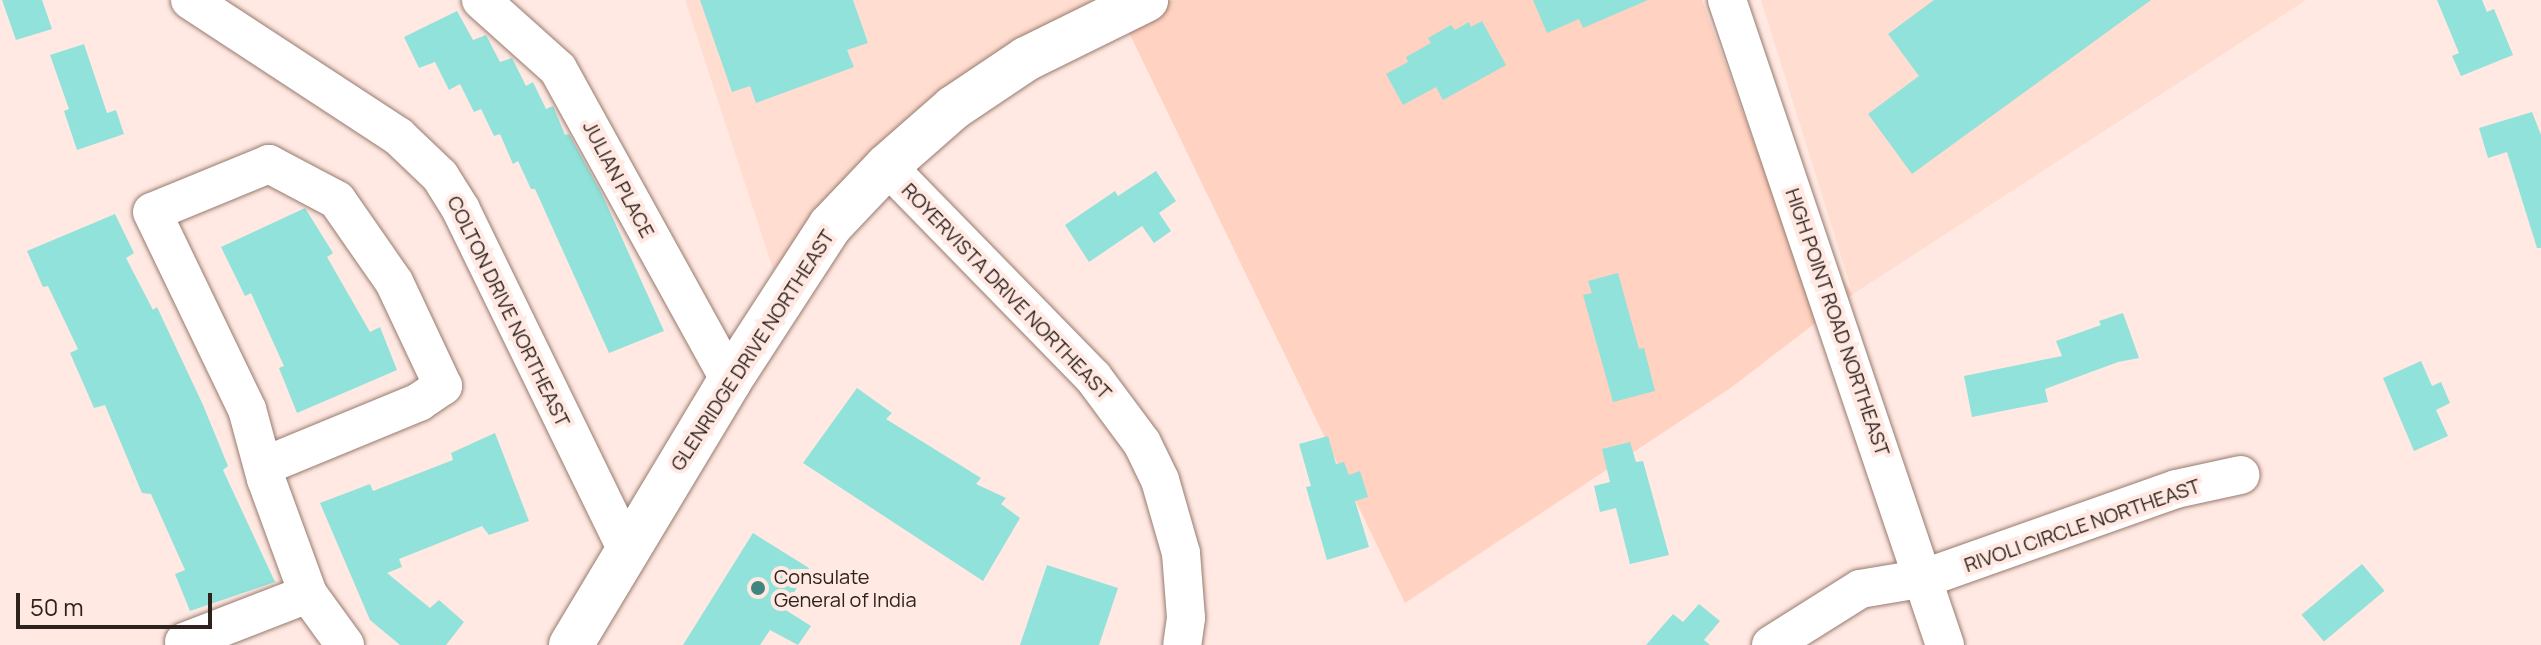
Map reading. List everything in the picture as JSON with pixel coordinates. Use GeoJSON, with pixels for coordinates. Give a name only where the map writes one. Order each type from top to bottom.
{"type":"FeatureCollection","features":[{"type":"Feature","properties":{"kind":"main road","name":"GLENRIDGE DRIVE NORTHEAST"},"geometry":{"type":"LineString","coordinates":[[571,645],[730,380],[830,226],[887,166],[953,108],[1026,59],[1146,0]]}},
{"type":"Feature","properties":{"kind":"street","name":"COLTON DRIVE NORTHEAST"},"geometry":{"type":"LineString","coordinates":[[190,0],[398,136],[440,176],[461,210],[627,551]]}},
{"type":"Feature","properties":{"kind":"street","name":"JULIAN PLACE"},"geometry":{"type":"LineString","coordinates":[[481,0],[558,69],[730,380]]}},
{"type":"Feature","properties":{"kind":"street","name":"HIGH POINT ROAD NORTHEAST"},"geometry":{"type":"LineString","coordinates":[[1727,0],[1925,578],[1945,645]]}},
{"type":"Feature","properties":{"kind":"street"},"geometry":{"type":"LineString","coordinates":[[264,466],[419,402],[443,386],[394,282],[337,200],[269,164],[152,212],[247,409],[264,466],[308,594],[345,645]]}},
{"type":"Feature","properties":{"kind":"street","name":"ROYERVISTA DRIVE NORTHEAST"},"geometry":{"type":"LineString","coordinates":[[887,166],[1093,377],[1142,443],[1160,480],[1181,553],[1186,618],[1182,645]]}},
{"type":"Feature","properties":{"kind":"street","name":"RIVOLI CIRCLE NORTHEAST"},"geometry":{"type":"LineString","coordinates":[[1771,645],[1860,589],[1925,578],[2176,489],[2240,475]]}},
{"type":"Feature","properties":{"kind":"street"},"geometry":{"type":"LineString","coordinates":[[184,642],[308,594]]}},
{"type":"Feature","properties":{"kind":"shaded area"},"geometry":{"type":"Polygon","coordinates":[[[685,0],[1116,0],[992,60],[773,269],[685,0]]]}},
{"type":"Feature","properties":{"kind":"shaded area"},"geometry":{"type":"Polygon","coordinates":[[[1174,0],[1702,0],[1765,173],[1853,294],[1732,387],[1405,603],[1120,14],[1174,0]]]}},
{"type":"Feature","properties":{"kind":"shaded area"},"geometry":{"type":"Polygon","coordinates":[[[1761,0],[2306,0],[1853,294],[1761,0]]]}},
{"type":"Feature","properties":{"kind":"building"},"geometry":{"type":"Polygon","coordinates":[[[2,0],[42,0],[52,29],[16,40],[2,0]]]}},
{"type":"Feature","properties":{"kind":"building"},"geometry":{"type":"Polygon","coordinates":[[[700,0],[853,0],[868,43],[847,50],[854,67],[756,103],[750,86],[732,92],[700,0]]]}},
{"type":"Feature","properties":{"kind":"building"},"geometry":{"type":"Polygon","coordinates":[[[1533,0],[1648,0],[1583,28],[1579,19],[1547,33],[1533,0]]]}},
{"type":"Feature","properties":{"kind":"building"},"geometry":{"type":"Polygon","coordinates":[[[1934,0],[2151,0],[1912,174],[1868,114],[1919,76],[1888,34],[1934,0]]]}},
{"type":"Feature","properties":{"kind":"building"},"geometry":{"type":"Polygon","coordinates":[[[2437,0],[2482,0],[2487,12],[2494,9],[2513,55],[2461,76],[2452,56],[2459,53],[2437,0]]]}},
{"type":"Feature","properties":{"kind":"building"},"geometry":{"type":"Polygon","coordinates":[[[457,11],[473,40],[486,35],[500,62],[512,58],[526,86],[533,82],[546,109],[553,106],[565,135],[569,134],[601,192],[664,331],[609,353],[535,189],[531,189],[518,161],[513,164],[500,134],[494,136],[481,109],[474,112],[460,84],[449,90],[435,62],[419,68],[404,37],[457,11]]]}},
{"type":"Feature","properties":{"kind":"building"},"geometry":{"type":"Polygon","coordinates":[[[1482,21],[1506,65],[1443,100],[1436,87],[1403,105],[1386,74],[1408,62],[1406,57],[1431,43],[1428,38],[1451,25],[1455,30],[1469,22],[1471,27],[1482,21]]]}},
{"type":"Feature","properties":{"kind":"building"},"geometry":{"type":"Polygon","coordinates":[[[84,44],[107,113],[116,110],[124,134],[77,150],[64,111],[69,109],[50,55],[84,44]]]}},
{"type":"Feature","properties":{"kind":"building"},"geometry":{"type":"Polygon","coordinates":[[[2532,112],[2541,135],[2541,248],[2537,248],[2507,152],[2488,158],[2479,128],[2532,112]]]}},
{"type":"Feature","properties":{"kind":"building"},"geometry":{"type":"Polygon","coordinates":[[[1156,171],[1176,201],[1159,213],[1171,231],[1154,243],[1142,226],[1089,262],[1065,225],[1115,191],[1118,196],[1156,171]]]}},
{"type":"Feature","properties":{"kind":"building"},"geometry":{"type":"Polygon","coordinates":[[[305,208],[333,253],[327,257],[370,332],[380,327],[397,370],[297,413],[279,368],[284,366],[251,293],[245,296],[221,247],[305,208]]]}},
{"type":"Feature","properties":{"kind":"building"},"geometry":{"type":"Polygon","coordinates":[[[115,214],[134,253],[126,258],[153,310],[157,307],[203,405],[228,466],[223,470],[275,582],[190,611],[175,574],[185,570],[151,494],[142,493],[105,405],[94,408],[70,353],[78,349],[48,286],[43,287],[27,251],[115,214]]]}},
{"type":"Feature","properties":{"kind":"building"},"geometry":{"type":"Polygon","coordinates":[[[1618,273],[1639,349],[1644,348],[1655,391],[1613,402],[1583,295],[1592,293],[1588,281],[1618,273]]]}},
{"type":"Feature","properties":{"kind":"building"},"geometry":{"type":"Polygon","coordinates":[[[2123,313],[2139,358],[2118,362],[2045,389],[2048,402],[1972,417],[1964,376],[2062,356],[2056,341],[2101,325],[2099,321],[2123,313]]]}},
{"type":"Feature","properties":{"kind":"building"},"geometry":{"type":"Polygon","coordinates":[[[2421,361],[2432,386],[2441,382],[2450,403],[2436,410],[2448,436],[2414,451],[2383,378],[2421,361]]]}},
{"type":"Feature","properties":{"kind":"building"},"geometry":{"type":"Polygon","coordinates":[[[857,388],[892,413],[886,419],[981,478],[976,484],[1006,498],[1001,504],[1020,518],[983,581],[803,463],[857,388]]]}},
{"type":"Feature","properties":{"kind":"building"},"geometry":{"type":"Polygon","coordinates":[[[495,433],[529,521],[489,535],[482,526],[399,559],[402,567],[387,573],[430,608],[439,600],[464,622],[446,645],[400,645],[370,620],[320,503],[370,484],[373,491],[453,460],[451,453],[495,433]]]}},
{"type":"Feature","properties":{"kind":"building"},"geometry":{"type":"Polygon","coordinates":[[[1328,436],[1336,464],[1344,462],[1349,475],[1360,471],[1368,497],[1355,501],[1369,547],[1327,560],[1306,487],[1311,486],[1299,444],[1328,436]]]}},
{"type":"Feature","properties":{"kind":"building"},"geometry":{"type":"Polygon","coordinates":[[[1630,442],[1636,462],[1643,461],[1669,555],[1630,564],[1616,508],[1600,512],[1594,486],[1610,482],[1602,449],[1630,442]]]}},
{"type":"Feature","properties":{"kind":"building","name":"Consulate General of India"},"geometry":{"type":"Polygon","coordinates":[[[753,533],[809,568],[784,609],[811,626],[798,645],[770,630],[760,645],[683,645],[753,533]]]}},
{"type":"Feature","properties":{"kind":"building"},"geometry":{"type":"Polygon","coordinates":[[[2362,564],[2384,591],[2324,642],[2301,615],[2362,564]]]}},
{"type":"Feature","properties":{"kind":"building"},"geometry":{"type":"Polygon","coordinates":[[[1047,565],[1118,588],[1099,645],[1020,645],[1047,565]]]}},
{"type":"Feature","properties":{"kind":"building"},"geometry":{"type":"Polygon","coordinates":[[[1699,604],[1720,621],[1704,640],[1710,645],[1646,645],[1673,614],[1683,622],[1699,604]]]}},
{"type":"Feature","properties":{"kind":"place","name":"Consulate General of India"},"geometry":{"type":"Point","coordinates":[758,588]}}]}
